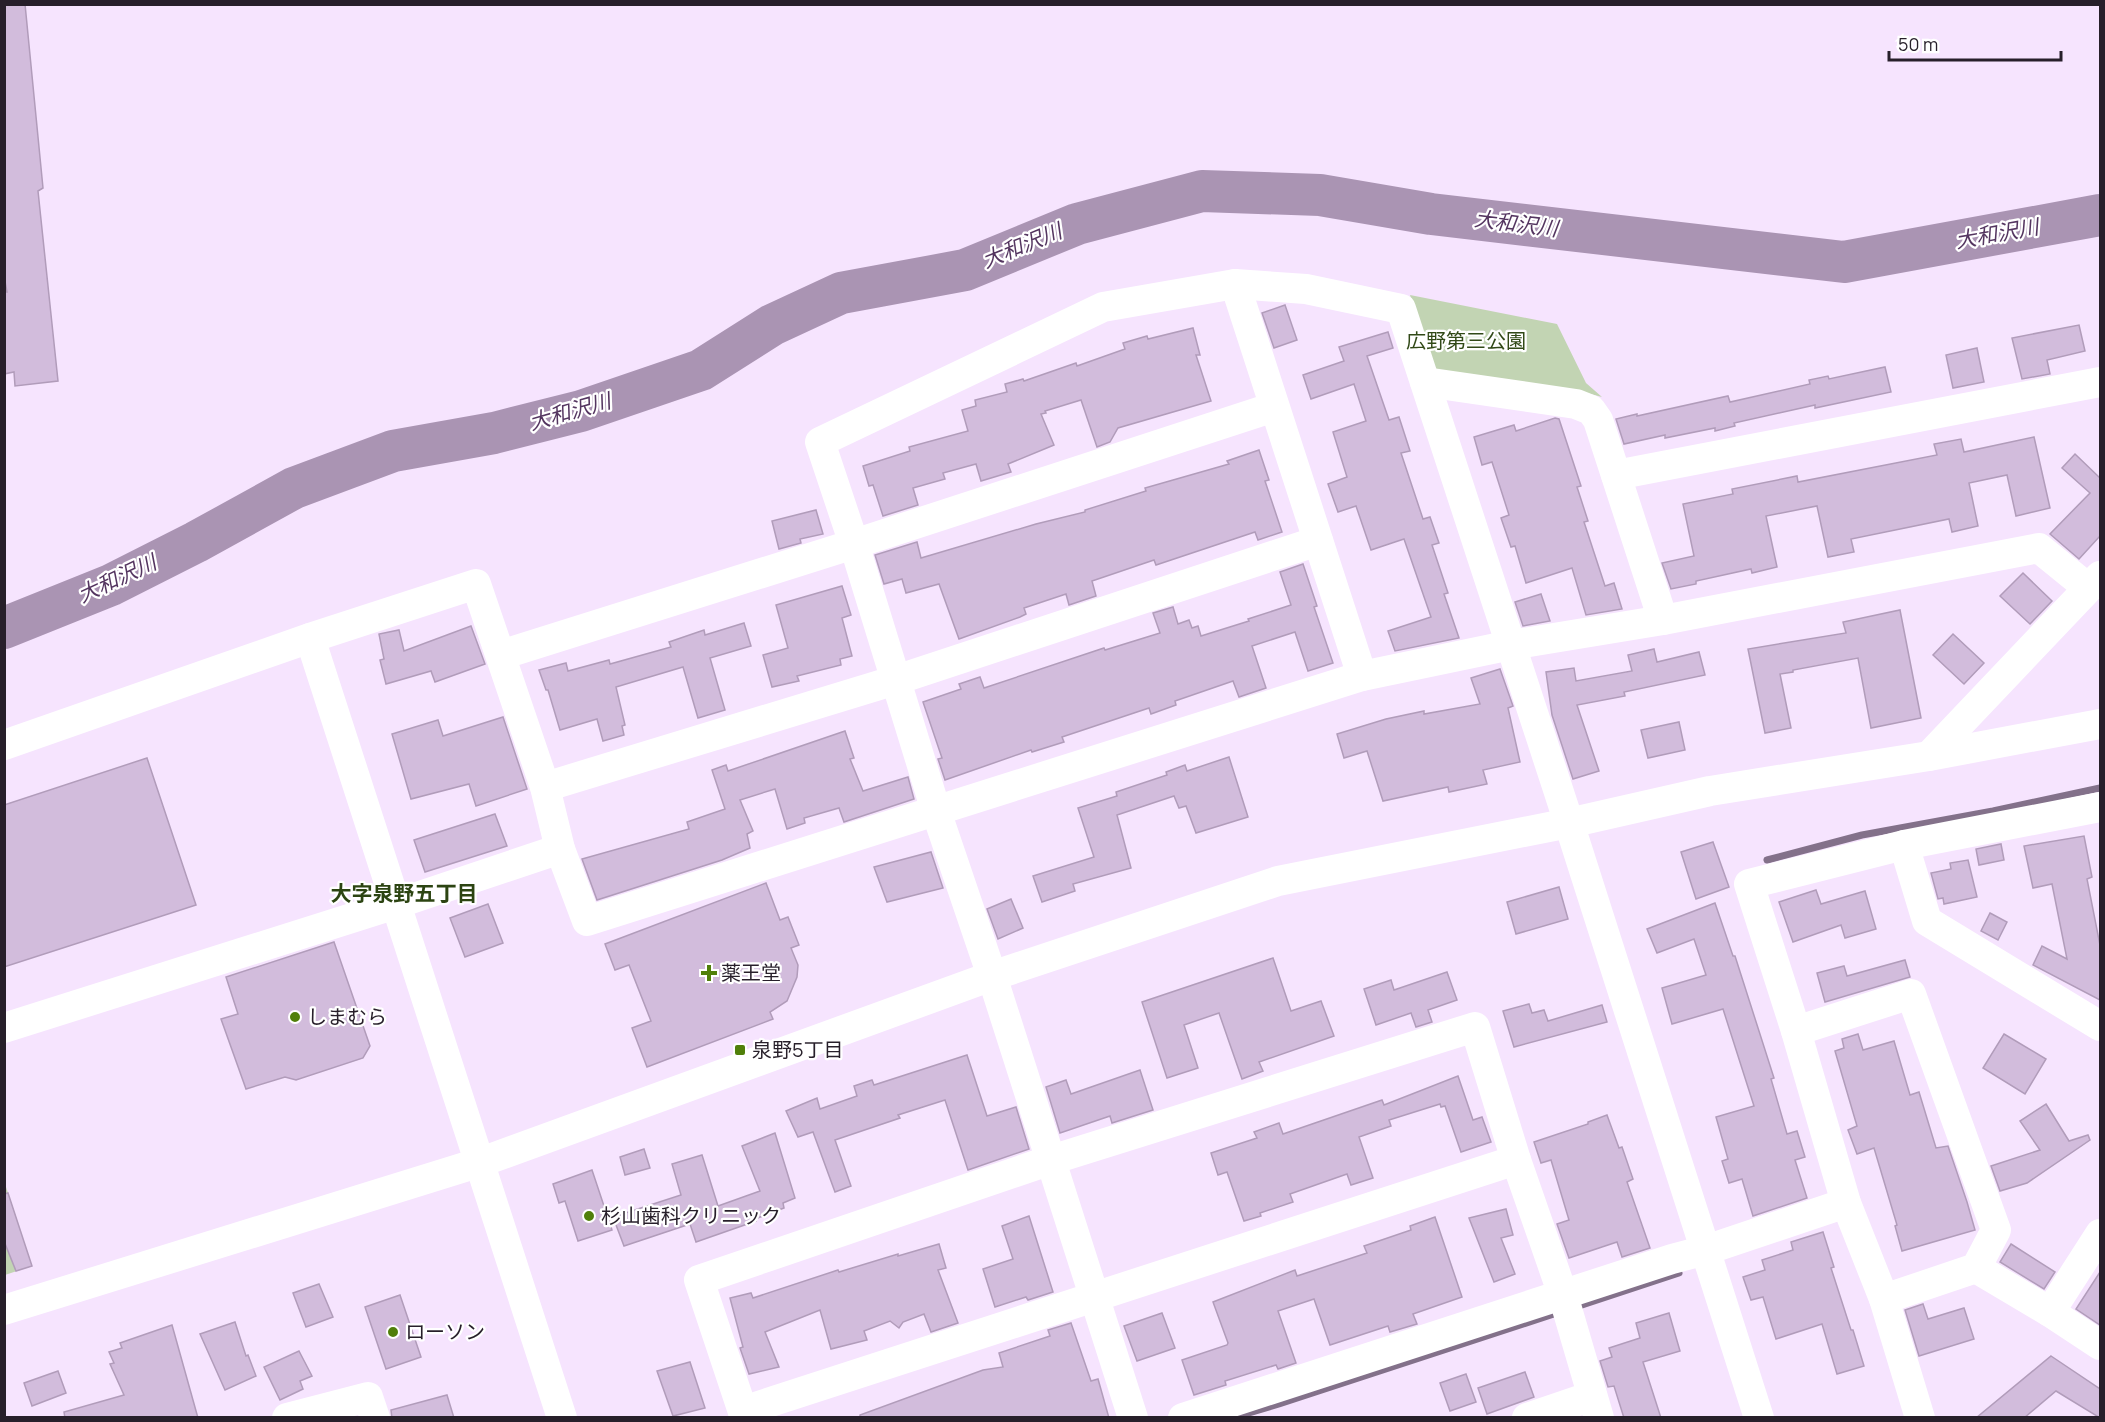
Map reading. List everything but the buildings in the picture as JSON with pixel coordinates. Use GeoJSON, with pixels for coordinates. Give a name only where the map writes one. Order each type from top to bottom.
{"type":"FeatureCollection","features":[{"type":"Feature","properties":{"kind":"street"},"geometry":{"type":"LineString","coordinates":[[1235,284],[1362,676]]}},
{"type":"Feature","properties":{"kind":"street"},"geometry":{"type":"LineString","coordinates":[[1133,1418],[992,976],[936,811],[854,544],[820,442],[1103,307],[1235,284],[1306,289],[1401,309],[1569,823],[1759,1418]]}},
{"type":"Feature","properties":{"kind":"street"},"geometry":{"type":"LineString","coordinates":[[1425,382],[1576,404],[1591,411],[1598,420],[1663,620]]}},
{"type":"Feature","properties":{"kind":"street"},"geometry":{"type":"LineString","coordinates":[[1616,475],[2100,382]]}},
{"type":"Feature","properties":{"kind":"street"},"geometry":{"type":"LineString","coordinates":[[501,655],[854,544],[1274,407]]}},
{"type":"Feature","properties":{"kind":"street"},"geometry":{"type":"LineString","coordinates":[[545,787],[896,680],[1318,541]]}},
{"type":"Feature","properties":{"kind":"street"},"geometry":{"type":"LineString","coordinates":[[4,745],[310,638],[476,584],[545,787],[560,849],[587,921],[1362,676],[1511,645],[1663,620],[2039,548],[2094,582],[1929,756]]}},
{"type":"Feature","properties":{"kind":"street"},"geometry":{"type":"LineString","coordinates":[[310,638],[562,1418]]}},
{"type":"Feature","properties":{"kind":"street"},"geometry":{"type":"LineString","coordinates":[[4,1310],[481,1162],[992,976],[1278,881],[1569,823],[1710,791],[1929,756],[2100,724]]}},
{"type":"Feature","properties":{"kind":"street"},"geometry":{"type":"LineString","coordinates":[[1920,1418],[1884,1299],[1846,1203],[1796,1031],[1749,884],[1904,844],[2100,807]]}},
{"type":"Feature","properties":{"kind":"street"},"geometry":{"type":"LineString","coordinates":[[1904,844],[1927,921],[2100,1026]]}},
{"type":"Feature","properties":{"kind":"street"},"geometry":{"type":"LineString","coordinates":[[4,1028],[396,904],[560,849]]}},
{"type":"Feature","properties":{"kind":"street"},"geometry":{"type":"LineString","coordinates":[[1796,1031],[1911,994],[1996,1230],[1976,1268],[1884,1299]]}},
{"type":"Feature","properties":{"kind":"street"},"geometry":{"type":"LineString","coordinates":[[1516,1160],[1095,1296],[744,1414],[699,1280],[1051,1160],[1475,1027],[1516,1160],[1563,1295],[1595,1407],[1527,1418]]}},
{"type":"Feature","properties":{"kind":"street"},"geometry":{"type":"LineString","coordinates":[[1183,1418],[1846,1203]]}},
{"type":"Feature","properties":{"kind":"street"},"geometry":{"type":"LineString","coordinates":[[2050,1312],[2100,1234]]}},
{"type":"Feature","properties":{"kind":"street"},"geometry":{"type":"LineString","coordinates":[[1976,1268],[2100,1345]]}},
{"type":"Feature","properties":{"kind":"street"},"geometry":{"type":"LineString","coordinates":[[287,1418],[368,1397],[375,1418]]}},
{"type":"Feature","properties":{"kind":"green space","name":"広野第三公園"},"geometry":{"type":"Polygon","coordinates":[[[1410,295],[1557,324],[1586,383],[1602,397],[1575,390],[1434,369],[1410,295]]]}},
{"type":"Feature","properties":{"kind":"green space"},"geometry":{"type":"Polygon","coordinates":[[[4,1181],[32,1266],[5,1275],[4,1275],[4,1181]]]}},
{"type":"Feature","properties":{"kind":"waterway","name":"大和沢川"},"geometry":{"type":"LineString","coordinates":[[4,628],[111,585],[196,542],[294,488],[393,451],[494,433],[581,411],[701,370],[772,325],[841,293],[965,270],[1077,224],[1202,191],[1320,195],[1431,214],[1844,262],[2100,215]]}},
{"type":"Feature","properties":{"kind":"waterway"},"geometry":{"type":"LineString","coordinates":[[1767,860],[1862,835],[1993,811],[2100,788]]}},
{"type":"Feature","properties":{"kind":"waterway"},"geometry":{"type":"LineString","coordinates":[[1573,1308],[1679,1273]]}},
{"type":"Feature","properties":{"kind":"waterway"},"geometry":{"type":"LineString","coordinates":[[1232,1418],[1560,1312]]}},
{"type":"Feature","properties":{"kind":"place","name":"薬王堂"},"geometry":{"type":"Point","coordinates":[709,973]}},
{"type":"Feature","properties":{"kind":"place","name":"しまむら"},"geometry":{"type":"Point","coordinates":[295,1017]}},
{"type":"Feature","properties":{"kind":"place","name":"泉野5丁目"},"geometry":{"type":"Point","coordinates":[740,1050]}},
{"type":"Feature","properties":{"kind":"place","name":"杉山歯科クリニック"},"geometry":{"type":"Point","coordinates":[589,1216]}},
{"type":"Feature","properties":{"kind":"place","name":"ローソン"},"geometry":{"type":"Point","coordinates":[393,1332]}},
{"type":"Feature","properties":{"kind":"district","name":"大字泉野五丁目"},"geometry":{"type":"Point","coordinates":[404,894]}}]}
